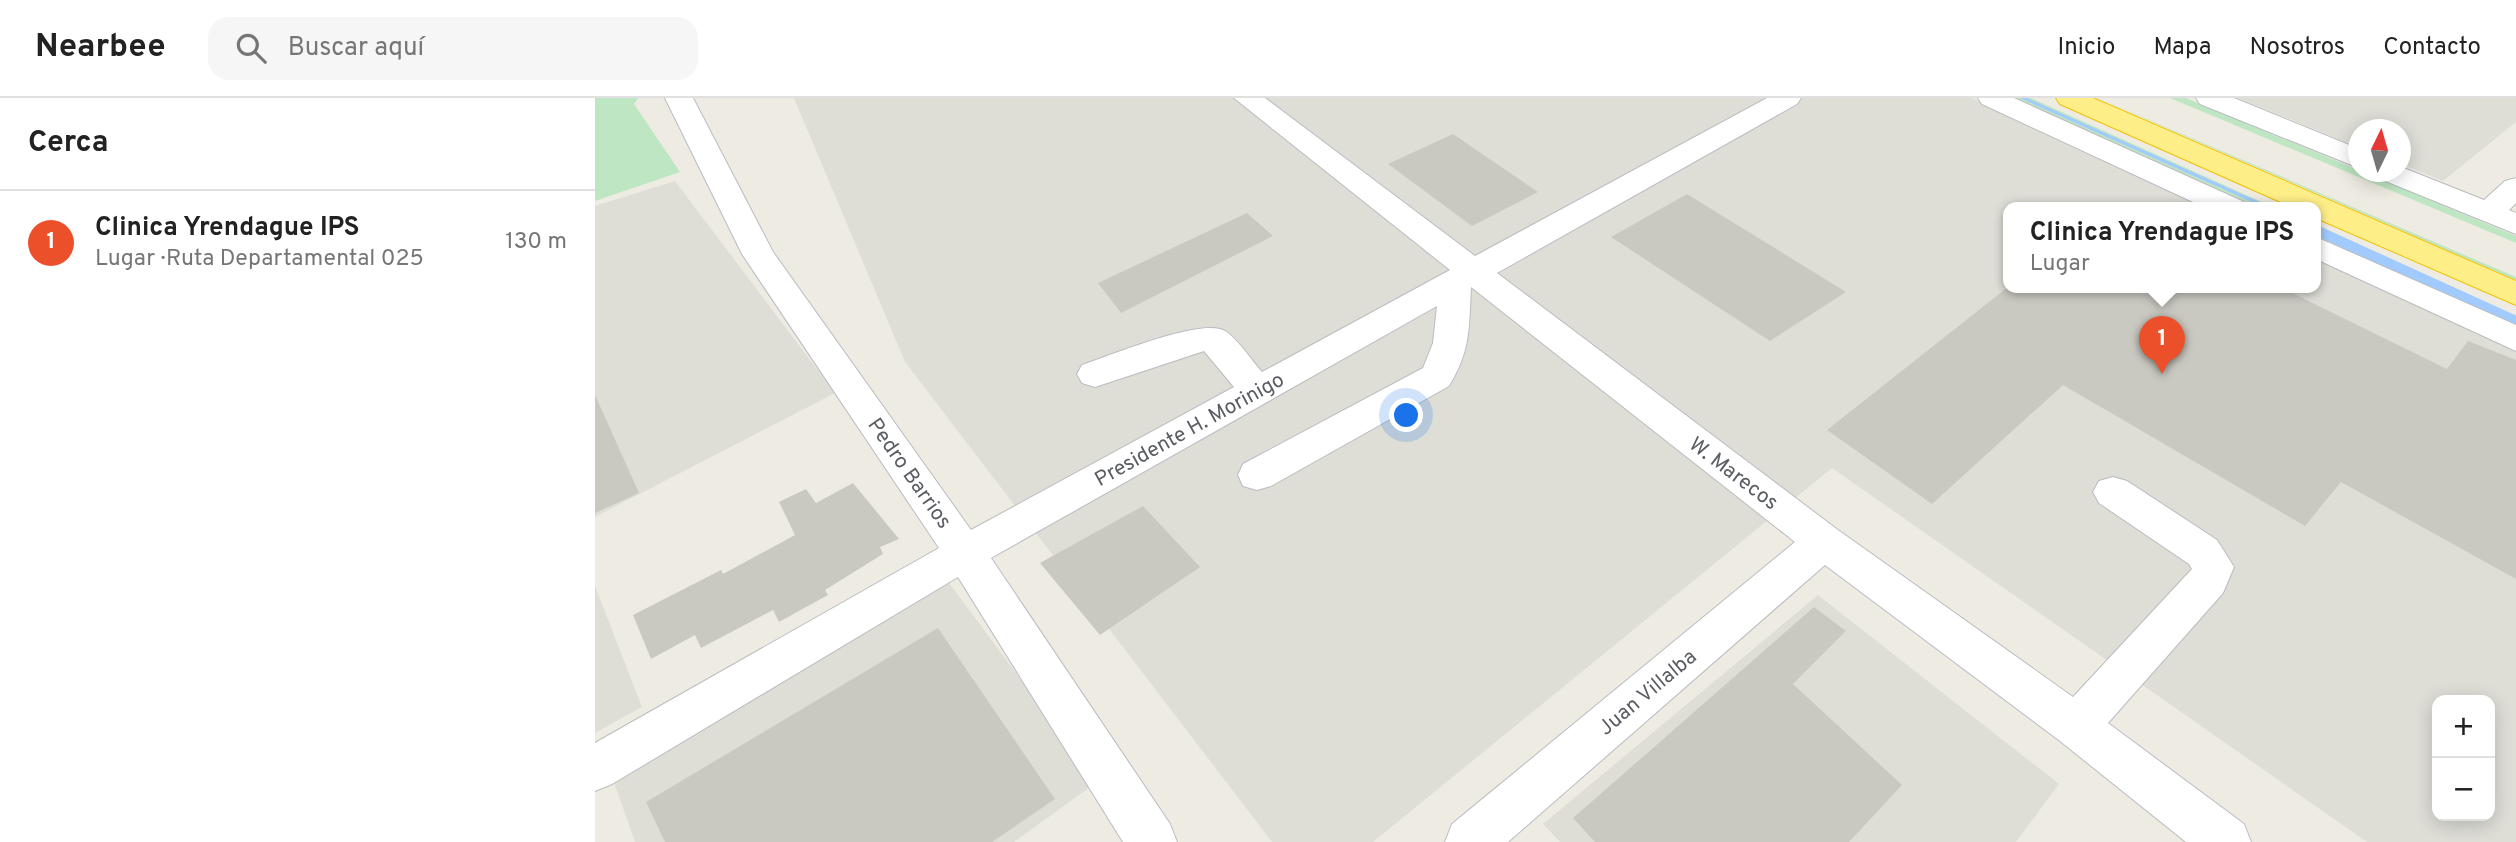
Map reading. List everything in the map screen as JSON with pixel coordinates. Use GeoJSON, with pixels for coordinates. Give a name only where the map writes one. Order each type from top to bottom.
{"type":"FeatureCollection","features":[{"type":"Feature","properties":{"kind":"highway"},"geometry":{"type":"LineString","coordinates":[[2070,98],[2308,202]]}},
{"type":"Feature","properties":{"kind":"highway"},"geometry":{"type":"LineString","coordinates":[[2125,98],[2516,266]]}},
{"type":"Feature","properties":{"kind":"highway"},"geometry":{"type":"LineString","coordinates":[[2321,208],[2516,293]]}},
{"type":"Feature","properties":{"kind":"street","name":"Pedro Barrios"},"geometry":{"type":"LineString","coordinates":[[679,98],[758,254],[965,554],[1152,842]]}},
{"type":"Feature","properties":{"kind":"street","name":"W. Marecos"},"geometry":{"type":"LineString","coordinates":[[1248,98],[1464,276],[2076,726],[2226,842]]}},
{"type":"Feature","properties":{"kind":"street","name":"Presidente H. Morinigo"},"geometry":{"type":"LineString","coordinates":[[595,768],[965,554],[1787,98]]}},
{"type":"Feature","properties":{"kind":"street"},"geometry":{"type":"LineString","coordinates":[[1992,98],[2218,202]]}},
{"type":"Feature","properties":{"kind":"street"},"geometry":{"type":"LineString","coordinates":[[2210,98],[2348,155]]}},
{"type":"Feature","properties":{"kind":"street"},"geometry":{"type":"LineString","coordinates":[[2411,181],[2516,224]]}},
{"type":"Feature","properties":{"kind":"street"},"geometry":{"type":"LineString","coordinates":[[2488,213],[2516,187]]}},
{"type":"Feature","properties":{"kind":"street"},"geometry":{"type":"LineString","coordinates":[[2321,249],[2516,339]]}},
{"type":"Feature","properties":{"kind":"street"},"geometry":{"type":"LineString","coordinates":[[1257,475],[1436,377],[1447,364],[1451,350],[1464,276]]}},
{"type":"Feature","properties":{"kind":"street"},"geometry":{"type":"LineString","coordinates":[[1095,374],[1194,340],[1213,339],[1258,391]]}},
{"type":"Feature","properties":{"kind":"street"},"geometry":{"type":"LineString","coordinates":[[2076,726],[2208,581],[2213,567],[2203,552],[2113,492]]}},
{"type":"Feature","properties":{"kind":"street","name":"Juan Villalba"},"geometry":{"type":"LineString","coordinates":[[1470,842],[1824,542]]}},
{"type":"Feature","properties":{"kind":"shaded area"},"geometry":{"type":"Polygon","coordinates":[[[794,98],[1972,98],[2194,202],[2003,202],[2003,293],[2321,293],[2321,261],[2516,352],[2516,842],[2367,842],[1832,468],[1373,842],[1272,842],[905,362],[794,98]]]}},
{"type":"Feature","properties":{"kind":"shaded area"},"geometry":{"type":"Polygon","coordinates":[[[2238,98],[2516,98],[2516,122],[2443,181],[2411,168],[2411,119],[2348,119],[2348,143],[2238,98]]]}},
{"type":"Feature","properties":{"kind":"shaded area"},"geometry":{"type":"Polygon","coordinates":[[[675,181],[835,393],[595,517],[595,206],[675,181]]]}},
{"type":"Feature","properties":{"kind":"shaded area"},"geometry":{"type":"Polygon","coordinates":[[[944,576],[1097,782],[1014,842],[635,842],[612,777],[944,576]]]}},
{"type":"Feature","properties":{"kind":"shaded area"},"geometry":{"type":"Polygon","coordinates":[[[595,586],[642,707],[595,733],[595,586]]]}},
{"type":"Feature","properties":{"kind":"shaded area"},"geometry":{"type":"Polygon","coordinates":[[[1818,595],[2059,784],[2016,842],[1560,842],[1543,824],[1818,595]]]}},
{"type":"Feature","properties":{"kind":"green space"},"geometry":{"type":"Polygon","coordinates":[[[595,98],[638,98],[634,104],[680,172],[595,201],[595,98]]]}},
{"type":"Feature","properties":{"kind":"green space"},"geometry":{"type":"Polygon","coordinates":[[[2010,98],[2031,98],[2262,202],[2238,202],[2010,98]]]}},
{"type":"Feature","properties":{"kind":"green space"},"geometry":{"type":"Polygon","coordinates":[[[2098,98],[2516,277],[2516,280],[2098,98]]]}},
{"type":"Feature","properties":{"kind":"green space"},"geometry":{"type":"Polygon","coordinates":[[[2170,98],[2186,98],[2348,166],[2348,173],[2170,98]]]}},
{"type":"Feature","properties":{"kind":"green space"},"geometry":{"type":"Polygon","coordinates":[[[2370,182],[2387,182],[2516,236],[2516,243],[2370,182]]]}},
{"type":"Feature","properties":{"kind":"green space"},"geometry":{"type":"Polygon","coordinates":[[[2321,228],[2516,316],[2516,328],[2321,239],[2321,228]]]}},
{"type":"Feature","properties":{"kind":"water"},"geometry":{"type":"Polygon","coordinates":[[[2020,98],[2027,98],[2260,202],[2252,202],[2020,98]]]}},
{"type":"Feature","properties":{"kind":"water"},"geometry":{"type":"Polygon","coordinates":[[[2350,242],[2516,317],[2516,321],[2348,245],[2350,242]]]}},
{"type":"Feature","properties":{"kind":"building"},"geometry":{"type":"Polygon","coordinates":[[[1453,134],[1538,192],[1472,226],[1388,164],[1453,134]]]}},
{"type":"Feature","properties":{"kind":"building"},"geometry":{"type":"Polygon","coordinates":[[[1687,194],[1846,292],[1770,341],[1611,237],[1687,194]]]}},
{"type":"Feature","properties":{"kind":"building"},"geometry":{"type":"Polygon","coordinates":[[[1247,213],[1273,236],[1121,313],[1098,283],[1247,213]]]}},
{"type":"Feature","properties":{"kind":"building"},"geometry":{"type":"Polygon","coordinates":[[[2003,291],[2292,293],[2447,369],[2468,341],[2516,360],[2516,579],[2341,482],[2305,526],[2063,385],[1932,504],[1827,430],[2003,291]]]}},
{"type":"Feature","properties":{"kind":"building"},"geometry":{"type":"Polygon","coordinates":[[[595,395],[639,493],[595,513],[595,395]]]}},
{"type":"Feature","properties":{"kind":"building"},"geometry":{"type":"Polygon","coordinates":[[[853,483],[899,539],[880,547],[883,554],[825,590],[828,595],[779,622],[773,610],[701,648],[695,635],[651,659],[633,615],[721,570],[723,574],[795,535],[779,502],[806,489],[816,503],[853,483]]]}},
{"type":"Feature","properties":{"kind":"building"},"geometry":{"type":"Polygon","coordinates":[[[1143,506],[1200,567],[1100,635],[1040,563],[1143,506]]]}},
{"type":"Feature","properties":{"kind":"building"},"geometry":{"type":"Polygon","coordinates":[[[1814,607],[1846,631],[1793,684],[1902,785],[1849,842],[1595,842],[1573,818],[1814,607]]]}},
{"type":"Feature","properties":{"kind":"building"},"geometry":{"type":"Polygon","coordinates":[[[938,628],[1055,799],[992,842],[665,842],[646,802],[938,628]]]}},
{"type":"Feature","properties":{"kind":"waterway"},"geometry":{"type":"LineString","coordinates":[[2321,232],[2516,321]]}},
{"type":"Feature","properties":{"kind":"place","name":"Clinica Yrendague IPS"},"geometry":{"type":"Point","coordinates":[2162,374]}}]}
